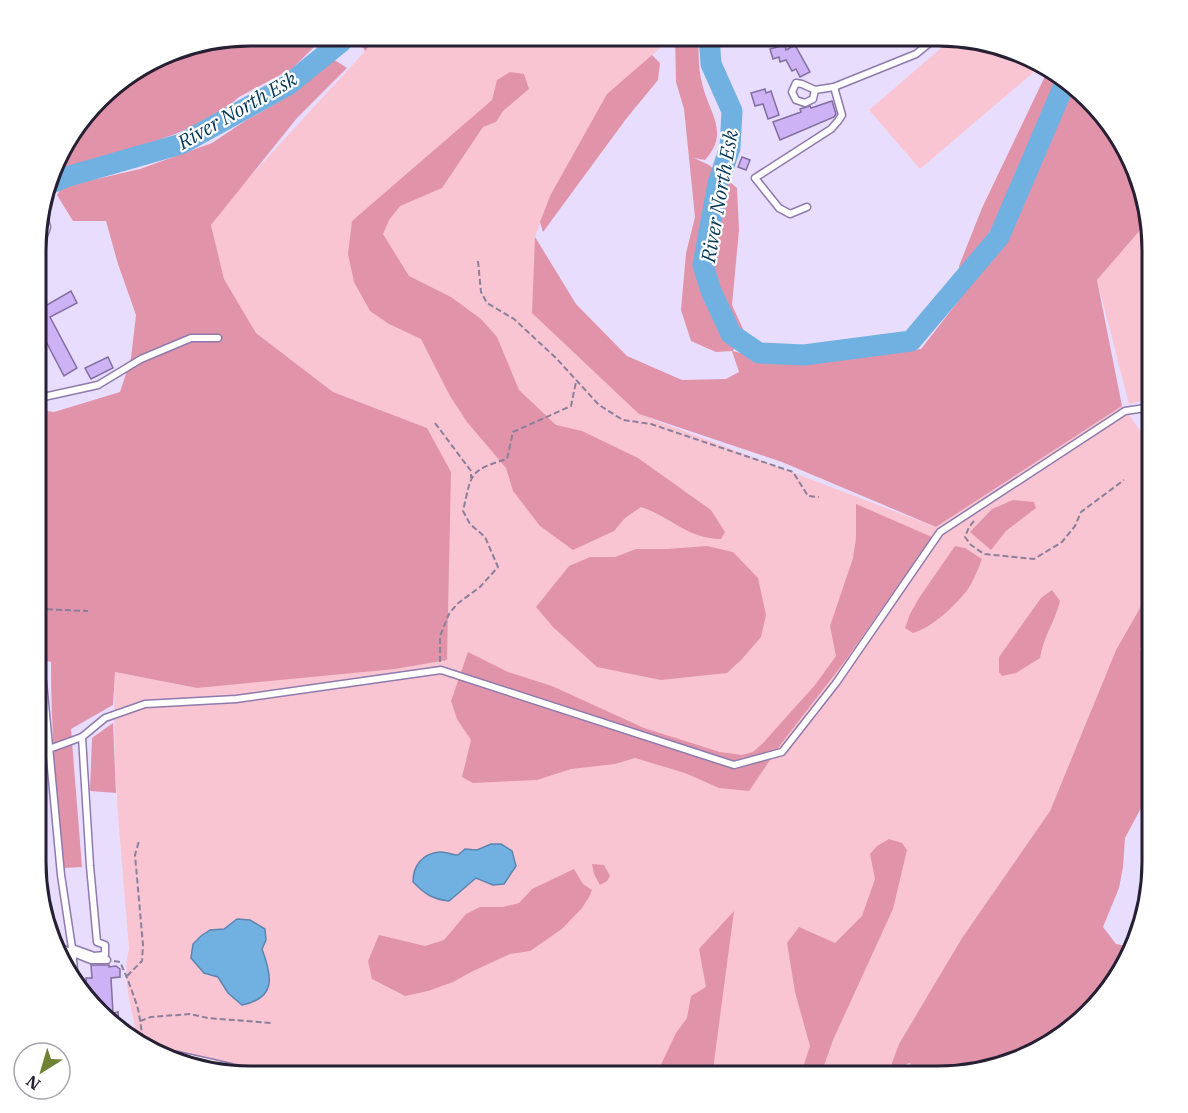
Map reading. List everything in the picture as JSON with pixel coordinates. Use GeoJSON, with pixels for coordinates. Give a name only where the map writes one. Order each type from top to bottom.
{"type":"FeatureCollection","features":[{"type":"Feature","properties":{"kind":"lane"},"geometry":{"type":"LineString","coordinates":[[815,90],[834,87],[916,54],[925,47]]}},
{"type":"Feature","properties":{"kind":"lane"},"geometry":{"type":"LineString","coordinates":[[807,207],[790,214],[780,208],[755,178],[831,129],[838,122],[842,115],[834,87]]}},
{"type":"Feature","properties":{"kind":"lane"},"geometry":{"type":"LineString","coordinates":[[46,396],[98,385],[141,359],[191,338],[218,338]]}},
{"type":"Feature","properties":{"kind":"lane"},"geometry":{"type":"LineString","coordinates":[[49,749],[82,737],[105,718],[145,704],[236,699],[441,670],[734,765],[782,752],[836,683],[940,532],[1125,411],[1141,408]]}},
{"type":"Feature","properties":{"kind":"lane"},"geometry":{"type":"LineString","coordinates":[[47,724],[61,875],[73,962]]}},
{"type":"Feature","properties":{"kind":"lane"},"geometry":{"type":"LineString","coordinates":[[66,948],[94,956],[105,955],[105,945],[97,942],[88,849],[82,737]]}},
{"type":"Feature","properties":{"kind":"lane"},"geometry":{"type":"LineString","coordinates":[[72,950],[91,960],[107,960]]}},
{"type":"Feature","properties":{"kind":"path"},"geometry":{"type":"LineString","coordinates":[[478,261],[481,291],[487,303],[514,319],[556,358],[599,405],[623,420],[651,424],[793,472],[808,496],[819,497]]}},
{"type":"Feature","properties":{"kind":"path"},"geometry":{"type":"LineString","coordinates":[[471,478],[476,471],[507,459],[513,432],[571,406],[576,382]]}},
{"type":"Feature","properties":{"kind":"path"},"geometry":{"type":"LineString","coordinates":[[435,423],[471,471],[463,511],[470,524],[485,537],[498,567],[480,587],[457,604],[449,614],[440,636],[441,670]]}},
{"type":"Feature","properties":{"kind":"path"},"geometry":{"type":"LineString","coordinates":[[976,518],[969,526],[965,537],[971,545],[984,554],[1034,559],[1062,542],[1075,526],[1081,512],[1124,480]]}},
{"type":"Feature","properties":{"kind":"path"},"geometry":{"type":"LineString","coordinates":[[47,609],[88,611]]}},
{"type":"Feature","properties":{"kind":"path"},"geometry":{"type":"LineString","coordinates":[[127,976],[142,961],[143,945],[135,855],[139,841]]}},
{"type":"Feature","properties":{"kind":"path"},"geometry":{"type":"LineString","coordinates":[[107,960],[120,962],[127,976],[142,1035]]}},
{"type":"Feature","properties":{"kind":"path"},"geometry":{"type":"LineString","coordinates":[[140,1021],[151,1017],[190,1014],[208,1018],[271,1023]]}},
{"type":"Feature","properties":{"kind":"shaded area"},"geometry":{"type":"Polygon","coordinates":[[[237,47],[314,47],[293,68],[239,97],[217,116],[111,157],[64,168],[74,148],[97,116],[137,81],[160,68],[211,50],[237,47]]]}},
{"type":"Feature","properties":{"kind":"shaded area"},"geometry":{"type":"Polygon","coordinates":[[[369,47],[661,47],[646,61],[550,196],[535,237],[639,414],[936,527],[1122,406],[1141,432],[1142,605],[1116,650],[1050,811],[962,938],[900,1044],[891,1066],[237,1066],[211,1063],[185,1056],[135,1031],[126,973],[129,949],[116,777],[115,672],[197,688],[427,428],[333,392],[256,333],[224,279],[211,225],[236,192],[369,47]]]}},
{"type":"Feature","properties":{"kind":"shaded area"},"geometry":{"type":"Polygon","coordinates":[[[675,47],[698,47],[701,77],[717,131],[713,150],[705,160],[694,158],[709,165],[737,188],[739,230],[732,305],[743,329],[733,351],[767,360],[804,360],[921,349],[1005,241],[1067,93],[1091,116],[1114,149],[1126,172],[1138,211],[1140,230],[1097,280],[1122,406],[936,527],[782,462],[639,414],[532,313],[535,237],[576,304],[627,356],[682,380],[726,379],[739,372],[732,351],[716,352],[691,341],[681,310],[686,253],[695,217],[684,109],[676,82],[675,47]]]}},
{"type":"Feature","properties":{"kind":"shaded area"},"geometry":{"type":"Polygon","coordinates":[[[942,47],[990,53],[1034,72],[920,169],[869,110],[942,47]]]}},
{"type":"Feature","properties":{"kind":"shaded area"},"geometry":{"type":"Polygon","coordinates":[[[652,55],[660,63],[658,80],[626,119],[543,232],[540,222],[550,196],[607,94],[652,55]]]}},
{"type":"Feature","properties":{"kind":"shaded area"},"geometry":{"type":"Polygon","coordinates":[[[333,59],[347,68],[297,118],[211,225],[224,279],[256,333],[333,392],[427,428],[451,472],[447,660],[395,669],[197,688],[115,672],[113,705],[71,729],[82,867],[64,868],[54,765],[51,662],[47,661],[46,411],[54,412],[120,392],[131,358],[136,315],[106,221],[73,221],[57,195],[62,187],[140,169],[212,143],[289,96],[333,59]]]}},
{"type":"Feature","properties":{"kind":"shaded area"},"geometry":{"type":"Polygon","coordinates":[[[510,72],[524,74],[529,89],[503,111],[496,122],[483,127],[442,188],[400,206],[389,220],[383,234],[409,276],[451,297],[481,319],[497,337],[519,390],[556,425],[582,431],[638,458],[711,510],[725,532],[721,539],[689,532],[641,507],[625,518],[614,531],[573,550],[540,526],[513,491],[506,468],[467,422],[450,396],[421,339],[389,324],[370,311],[354,282],[348,254],[352,221],[492,100],[497,80],[510,72]]]}},
{"type":"Feature","properties":{"kind":"shaded area"},"geometry":{"type":"Polygon","coordinates":[[[1044,77],[1058,86],[992,228],[962,274],[959,266],[982,208],[1044,77]]]}},
{"type":"Feature","properties":{"kind":"shaded area"},"geometry":{"type":"Polygon","coordinates":[[[1140,230],[1141,401],[1129,404],[1097,280],[1140,230]]]}},
{"type":"Feature","properties":{"kind":"shaded area"},"geometry":{"type":"Polygon","coordinates":[[[1013,500],[1034,502],[1036,508],[1006,531],[991,550],[970,532],[992,509],[1013,500]]]}},
{"type":"Feature","properties":{"kind":"shaded area"},"geometry":{"type":"Polygon","coordinates":[[[856,504],[932,537],[845,661],[781,744],[749,791],[719,788],[685,773],[635,758],[615,764],[571,769],[537,780],[473,783],[462,777],[471,740],[457,719],[451,701],[468,652],[508,672],[552,686],[644,728],[720,752],[742,755],[753,752],[815,685],[836,656],[830,626],[853,558],[856,538],[856,504]]]}},
{"type":"Feature","properties":{"kind":"shaded area"},"geometry":{"type":"Polygon","coordinates":[[[707,546],[733,552],[758,578],[766,615],[761,637],[727,673],[661,680],[597,667],[553,627],[536,607],[569,566],[590,557],[615,557],[636,549],[707,546]]]}},
{"type":"Feature","properties":{"kind":"shaded area"},"geometry":{"type":"Polygon","coordinates":[[[955,546],[965,548],[982,559],[974,578],[968,589],[944,615],[913,633],[905,628],[910,614],[955,546]]]}},
{"type":"Feature","properties":{"kind":"shaded area"},"geometry":{"type":"Polygon","coordinates":[[[1052,590],[1060,601],[1040,658],[1016,673],[1002,676],[999,672],[999,657],[1041,598],[1052,590]]]}},
{"type":"Feature","properties":{"kind":"shaded area"},"geometry":{"type":"Polygon","coordinates":[[[1142,605],[1142,807],[1125,838],[1119,888],[1103,927],[1116,944],[1124,945],[1114,964],[1091,997],[1072,1016],[1040,1039],[1016,1051],[977,1063],[951,1066],[911,1066],[910,1063],[891,1066],[899,1044],[962,938],[1050,811],[1116,650],[1142,605]]]}},
{"type":"Feature","properties":{"kind":"shaded area"},"geometry":{"type":"Polygon","coordinates":[[[113,723],[116,793],[90,791],[92,738],[113,723]]]}},
{"type":"Feature","properties":{"kind":"shaded area"},"geometry":{"type":"Polygon","coordinates":[[[889,839],[902,843],[907,850],[893,909],[833,1040],[824,1066],[803,1066],[810,1046],[795,992],[787,943],[799,927],[835,943],[862,916],[875,879],[870,854],[877,846],[889,839]]]}},
{"type":"Feature","properties":{"kind":"shaded area"},"geometry":{"type":"Polygon","coordinates":[[[592,864],[604,865],[610,876],[607,881],[600,885],[592,864]]]}},
{"type":"Feature","properties":{"kind":"shaded area"},"geometry":{"type":"Polygon","coordinates":[[[574,869],[583,884],[592,890],[589,897],[562,929],[530,951],[510,954],[453,982],[405,996],[372,979],[368,961],[379,935],[425,946],[444,940],[466,914],[480,907],[503,907],[519,903],[532,889],[574,869]]]}},
{"type":"Feature","properties":{"kind":"shaded area"},"geometry":{"type":"Polygon","coordinates":[[[734,911],[713,1066],[660,1066],[676,1033],[687,1018],[691,996],[706,987],[699,949],[734,911]]]}},
{"type":"Feature","properties":{"kind":"water"},"geometry":{"type":"Polygon","coordinates":[[[491,844],[501,844],[512,851],[516,866],[504,884],[493,885],[476,878],[449,901],[429,895],[413,882],[417,866],[428,855],[441,852],[458,855],[465,849],[477,850],[491,844]]]}},
{"type":"Feature","properties":{"kind":"water"},"geometry":{"type":"Polygon","coordinates":[[[237,919],[250,920],[265,929],[266,940],[262,949],[269,977],[269,984],[261,997],[242,1005],[228,993],[218,977],[204,973],[191,958],[193,944],[201,936],[210,930],[224,929],[237,919]]]}},
{"type":"Feature","properties":{"kind":"building"},"geometry":{"type":"Polygon","coordinates":[[[785,47],[786,50],[796,47],[810,72],[800,77],[796,69],[792,71],[786,60],[780,62],[779,57],[773,59],[770,49],[785,47]]]}},
{"type":"Feature","properties":{"kind":"building"},"geometry":{"type":"Polygon","coordinates":[[[765,89],[766,93],[771,91],[779,115],[768,119],[763,104],[755,106],[751,93],[765,89]]]}},
{"type":"Feature","properties":{"kind":"building"},"geometry":{"type":"Polygon","coordinates":[[[832,101],[836,114],[834,117],[780,140],[773,122],[801,112],[800,109],[832,101]]]}},
{"type":"Feature","properties":{"kind":"building"},"geometry":{"type":"Polygon","coordinates":[[[742,157],[750,160],[746,170],[738,167],[742,157]]]}},
{"type":"Feature","properties":{"kind":"building"},"geometry":{"type":"Polygon","coordinates":[[[71,291],[77,303],[50,317],[77,368],[64,376],[46,342],[46,305],[71,291]]]}},
{"type":"Feature","properties":{"kind":"building"},"geometry":{"type":"Polygon","coordinates":[[[108,357],[113,368],[91,379],[85,368],[108,357]]]}},
{"type":"Feature","properties":{"kind":"building"},"geometry":{"type":"Polygon","coordinates":[[[91,965],[109,965],[109,967],[116,966],[120,969],[120,977],[111,978],[113,1013],[86,983],[86,978],[92,978],[91,965]]]}},
{"type":"Feature","properties":{"kind":"waterway","name":"River North Esk"},"geometry":{"type":"LineString","coordinates":[[59,180],[181,144],[288,85],[335,47]]}},
{"type":"Feature","properties":{"kind":"waterway","name":"River North Esk"},"geometry":{"type":"LineString","coordinates":[[710,47],[711,64],[732,111],[730,148],[718,183],[703,265],[711,291],[731,334],[759,353],[804,355],[911,341],[999,237],[1062,89]]}}]}
